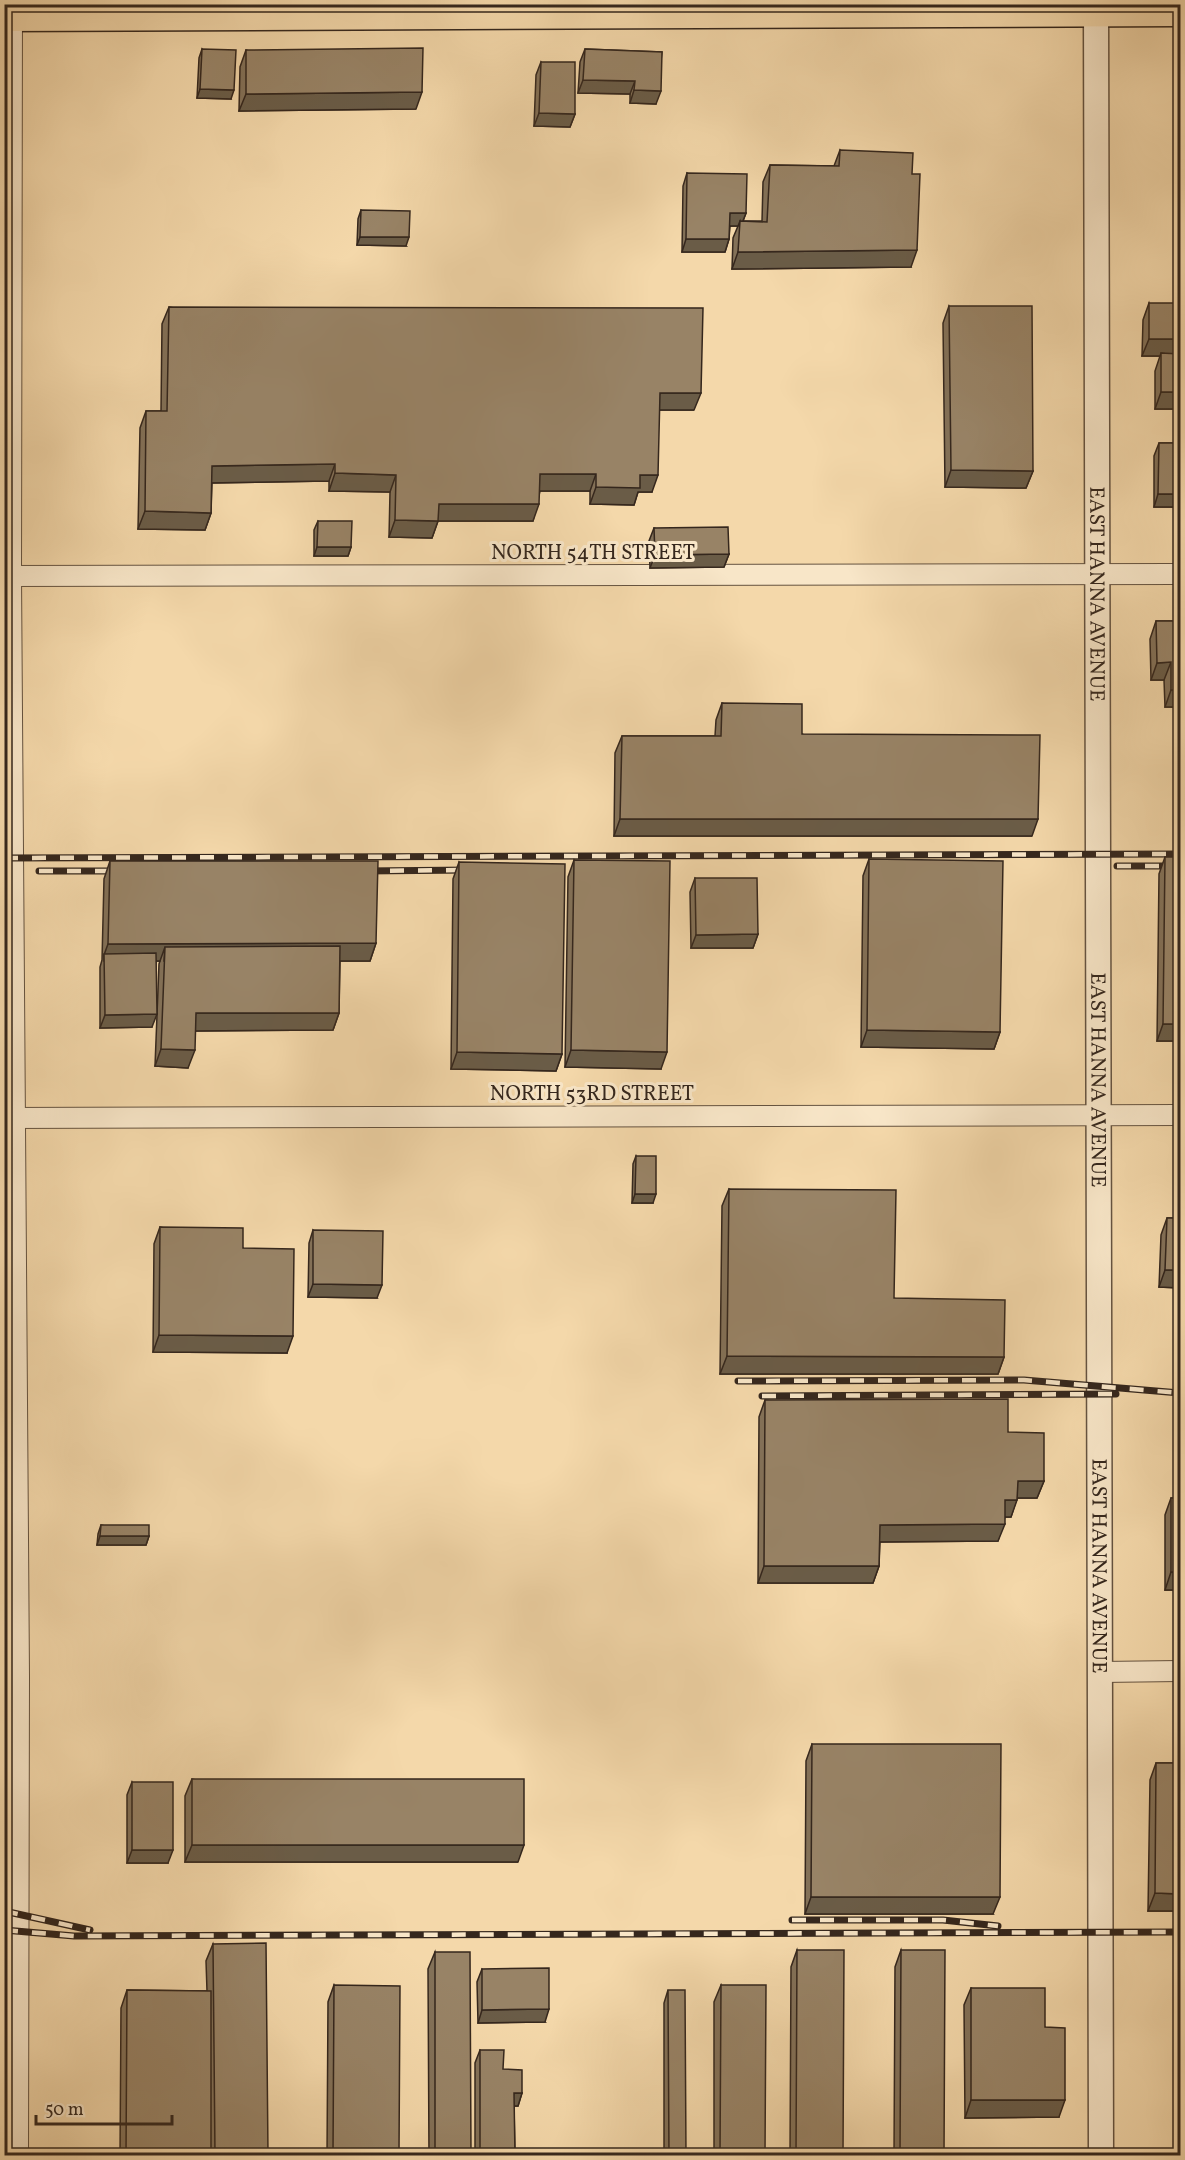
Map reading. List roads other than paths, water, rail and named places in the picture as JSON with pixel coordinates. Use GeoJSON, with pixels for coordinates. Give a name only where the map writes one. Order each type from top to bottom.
{"type":"FeatureCollection","features":[{"type":"Feature","properties":{"kind":"main road"},"geometry":{"type":"LineString","coordinates":[[10,12],[1096,8],[1180,11]]}},
{"type":"Feature","properties":{"kind":"street","name":"EAST HANNA AVENUE"},"geometry":{"type":"LineString","coordinates":[[1096,8],[1101,2156]]}},
{"type":"Feature","properties":{"kind":"street"},"geometry":{"type":"LineString","coordinates":[[10,12],[8,576],[10,1118],[19,1677],[18,2156]]}},
{"type":"Feature","properties":{"kind":"street","name":"NORTH 54TH STREET"},"geometry":{"type":"LineString","coordinates":[[8,576],[1180,574]]}},
{"type":"Feature","properties":{"kind":"street","name":"NORTH 53RD STREET"},"geometry":{"type":"LineString","coordinates":[[10,1118],[1180,1115]]}},
{"type":"Feature","properties":{"kind":"street"},"geometry":{"type":"LineString","coordinates":[[1101,1672],[1180,1671]]}},
{"type":"Feature","properties":{"kind":"railway"},"geometry":{"type":"LineString","coordinates":[[4,858],[1180,854]]}},
{"type":"Feature","properties":{"kind":"railway"},"geometry":{"type":"LineString","coordinates":[[1117,866],[1180,866]]}},
{"type":"Feature","properties":{"kind":"railway"},"geometry":{"type":"LineString","coordinates":[[362,871],[473,870]]}},
{"type":"Feature","properties":{"kind":"railway"},"geometry":{"type":"LineString","coordinates":[[39,871],[122,871]]}},
{"type":"Feature","properties":{"kind":"railway"},"geometry":{"type":"LineString","coordinates":[[738,1381],[1024,1380],[1180,1393]]}},
{"type":"Feature","properties":{"kind":"railway"},"geometry":{"type":"LineString","coordinates":[[762,1396],[1116,1394]]}},
{"type":"Feature","properties":{"kind":"railway"},"geometry":{"type":"LineString","coordinates":[[4,1911],[90,1930]]}},
{"type":"Feature","properties":{"kind":"railway"},"geometry":{"type":"LineString","coordinates":[[792,1920],[943,1920],[998,1926]]}},
{"type":"Feature","properties":{"kind":"railway"},"geometry":{"type":"LineString","coordinates":[[4,1930],[74,1936],[1180,1932]]}}]}
